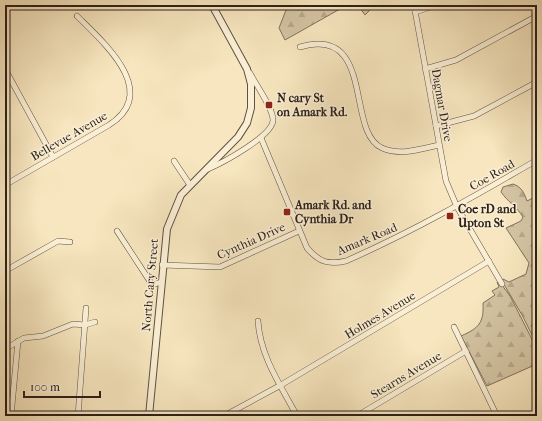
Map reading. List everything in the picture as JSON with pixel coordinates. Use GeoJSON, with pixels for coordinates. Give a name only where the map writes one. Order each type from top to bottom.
{"type":"FeatureCollection","features":[{"type":"Feature","properties":{"kind":"street","name":"North Cary Street"},"geometry":{"type":"LineString","coordinates":[[208,170],[219,165],[260,138],[271,128],[273,122],[272,113],[212,5]]}},
{"type":"Feature","properties":{"kind":"street","name":"Dagmar Drive"},"geometry":{"type":"LineString","coordinates":[[414,5],[446,181],[457,207],[502,284]]}},
{"type":"Feature","properties":{"kind":"street"},"geometry":{"type":"LineString","coordinates":[[415,12],[437,5]]}},
{"type":"Feature","properties":{"kind":"street","name":"Bellevue Avenue"},"geometry":{"type":"LineString","coordinates":[[5,185],[118,119],[126,111],[129,86],[122,65],[114,53],[77,16]]}},
{"type":"Feature","properties":{"kind":"street"},"geometry":{"type":"LineString","coordinates":[[425,69],[465,56],[537,16]]}},
{"type":"Feature","properties":{"kind":"street"},"geometry":{"type":"LineString","coordinates":[[300,47],[320,43],[329,45],[343,56],[354,75],[364,123],[370,138],[376,145],[398,152],[439,145]]}},
{"type":"Feature","properties":{"kind":"street"},"geometry":{"type":"LineString","coordinates":[[5,69],[53,157]]}},
{"type":"Feature","properties":{"kind":"street","name":"North Cary Street"},"geometry":{"type":"LineString","coordinates":[[149,416],[166,229],[174,207],[190,185],[208,170],[238,137],[247,123],[252,94],[247,69]]}},
{"type":"Feature","properties":{"kind":"street"},"geometry":{"type":"LineString","coordinates":[[436,126],[474,116],[537,82]]}},
{"type":"Feature","properties":{"kind":"street","name":"Amark Road"},"geometry":{"type":"LineString","coordinates":[[260,138],[307,248],[316,258],[325,262],[334,264],[360,256],[457,207]]}},
{"type":"Feature","properties":{"kind":"street","name":"Coe Road"},"geometry":{"type":"LineString","coordinates":[[457,207],[537,160]]}},
{"type":"Feature","properties":{"kind":"street"},"geometry":{"type":"LineString","coordinates":[[174,161],[190,185]]}},
{"type":"Feature","properties":{"kind":"street"},"geometry":{"type":"LineString","coordinates":[[117,231],[151,283],[155,284],[161,282]]}},
{"type":"Feature","properties":{"kind":"street","name":"Cynthia Drive"},"geometry":{"type":"LineString","coordinates":[[162,265],[220,267],[299,231]]}},
{"type":"Feature","properties":{"kind":"street"},"geometry":{"type":"LineString","coordinates":[[5,270],[58,240],[70,242]]}},
{"type":"Feature","properties":{"kind":"street","name":"Holmes Avenue"},"geometry":{"type":"LineString","coordinates":[[224,416],[281,385],[489,261]]}},
{"type":"Feature","properties":{"kind":"street"},"geometry":{"type":"LineString","coordinates":[[78,416],[86,308]]}},
{"type":"Feature","properties":{"kind":"street"},"geometry":{"type":"LineString","coordinates":[[258,320],[260,338],[266,357],[297,416]]}},
{"type":"Feature","properties":{"kind":"street"},"geometry":{"type":"LineString","coordinates":[[5,349],[24,338],[43,336],[73,324],[85,325],[95,322]]}},
{"type":"Feature","properties":{"kind":"street"},"geometry":{"type":"LineString","coordinates":[[454,327],[496,415]]}},
{"type":"Feature","properties":{"kind":"street"},"geometry":{"type":"LineString","coordinates":[[11,416],[18,341]]}},
{"type":"Feature","properties":{"kind":"street","name":"Stearns Avenue"},"geometry":{"type":"LineString","coordinates":[[357,416],[466,351]]}},
{"type":"Feature","properties":{"kind":"green space"},"geometry":{"type":"Polygon","coordinates":[[[286,5],[347,5],[285,40],[279,28],[286,10],[286,5]]]}},
{"type":"Feature","properties":{"kind":"green space"},"geometry":{"type":"Polygon","coordinates":[[[358,5],[375,5],[365,15],[358,5]]]}},
{"type":"Feature","properties":{"kind":"green space"},"geometry":{"type":"Polygon","coordinates":[[[513,184],[521,189],[527,201],[537,196],[537,345],[522,315],[502,281],[503,279],[509,282],[526,274],[529,263],[506,228],[521,221],[523,217],[501,192],[503,187],[513,184]]]}},
{"type":"Feature","properties":{"kind":"green space"},"geometry":{"type":"Polygon","coordinates":[[[499,281],[510,296],[537,349],[537,364],[487,386],[461,336],[479,324],[483,315],[483,303],[495,295],[492,291],[499,287],[497,282],[499,281]]]}},
{"type":"Feature","properties":{"kind":"place","name":"N cary St on Amark Rd."},"geometry":{"type":"Point","coordinates":[269,105]}},
{"type":"Feature","properties":{"kind":"place","name":"Amark Rd. and Cynthia Dr"},"geometry":{"type":"Point","coordinates":[287,212]}},
{"type":"Feature","properties":{"kind":"place","name":"Coe rD and Upton St"},"geometry":{"type":"Point","coordinates":[450,216]}}]}
